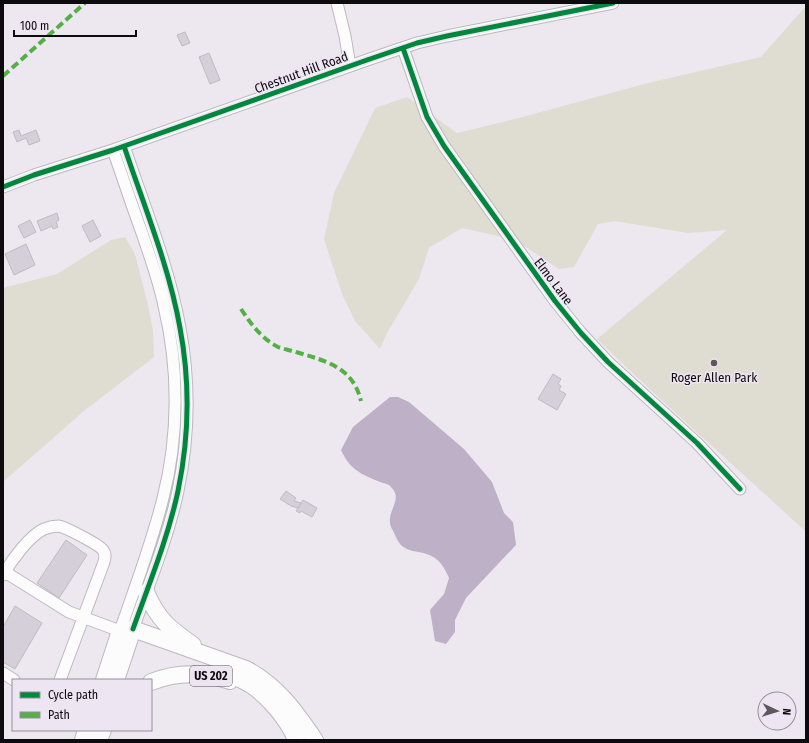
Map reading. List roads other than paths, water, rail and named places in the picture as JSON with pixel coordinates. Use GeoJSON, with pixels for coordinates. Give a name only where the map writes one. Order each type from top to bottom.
{"type":"FeatureCollection","features":[{"type":"Feature","properties":{"kind":"highway"},"geometry":{"type":"LineString","coordinates":[[146,592],[152,607],[166,625],[198,648],[223,661]]}},
{"type":"Feature","properties":{"kind":"highway"},"geometry":{"type":"LineString","coordinates":[[127,633],[223,661],[246,669],[257,675],[273,687],[289,703],[315,740]]}},
{"type":"Feature","properties":{"kind":"highway"},"geometry":{"type":"LineString","coordinates":[[104,679],[127,633]]}},
{"type":"Feature","properties":{"kind":"highway"},"geometry":{"type":"LineString","coordinates":[[116,679],[127,633]]}},
{"type":"Feature","properties":{"kind":"highway"},"geometry":{"type":"LineString","coordinates":[[127,633],[231,675],[253,686],[267,699],[288,723],[296,740]]}},
{"type":"Feature","properties":{"kind":"highway","name":"US 202"},"geometry":{"type":"LineString","coordinates":[[152,682],[177,675],[200,674],[234,683],[267,699]]}},
{"type":"Feature","properties":{"kind":"street"},"geometry":{"type":"LineString","coordinates":[[337,3],[350,66]]}},
{"type":"Feature","properties":{"kind":"street","name":"Chestnut Hill Road"},"geometry":{"type":"LineString","coordinates":[[3,187],[403,48],[447,36],[613,3]]}},
{"type":"Feature","properties":{"kind":"street","name":"Elmo Lane"},"geometry":{"type":"LineString","coordinates":[[403,48],[427,116],[444,146],[555,301],[581,333],[608,362],[697,443],[740,489]]}},
{"type":"Feature","properties":{"kind":"street"},"geometry":{"type":"LineString","coordinates":[[118,148],[170,285],[180,329],[186,383],[184,454],[178,491],[166,534],[146,592],[127,633]]}},
{"type":"Feature","properties":{"kind":"street"},"geometry":{"type":"LineString","coordinates":[[118,148],[164,306],[170,336],[175,392],[172,449],[164,497],[148,549],[127,633]]}},
{"type":"Feature","properties":{"kind":"street"},"geometry":{"type":"LineString","coordinates":[[60,679],[82,617],[92,595],[106,556],[104,551],[98,546],[66,528],[53,526],[38,532],[19,552],[4,574],[58,606],[82,617],[127,633]]}},
{"type":"Feature","properties":{"kind":"street"},"geometry":{"type":"LineString","coordinates":[[3,674],[12,679]]}},
{"type":"Feature","properties":{"kind":"place","name":"Roger Allen Park"},"geometry":{"type":"Point","coordinates":[714,363]}}]}
